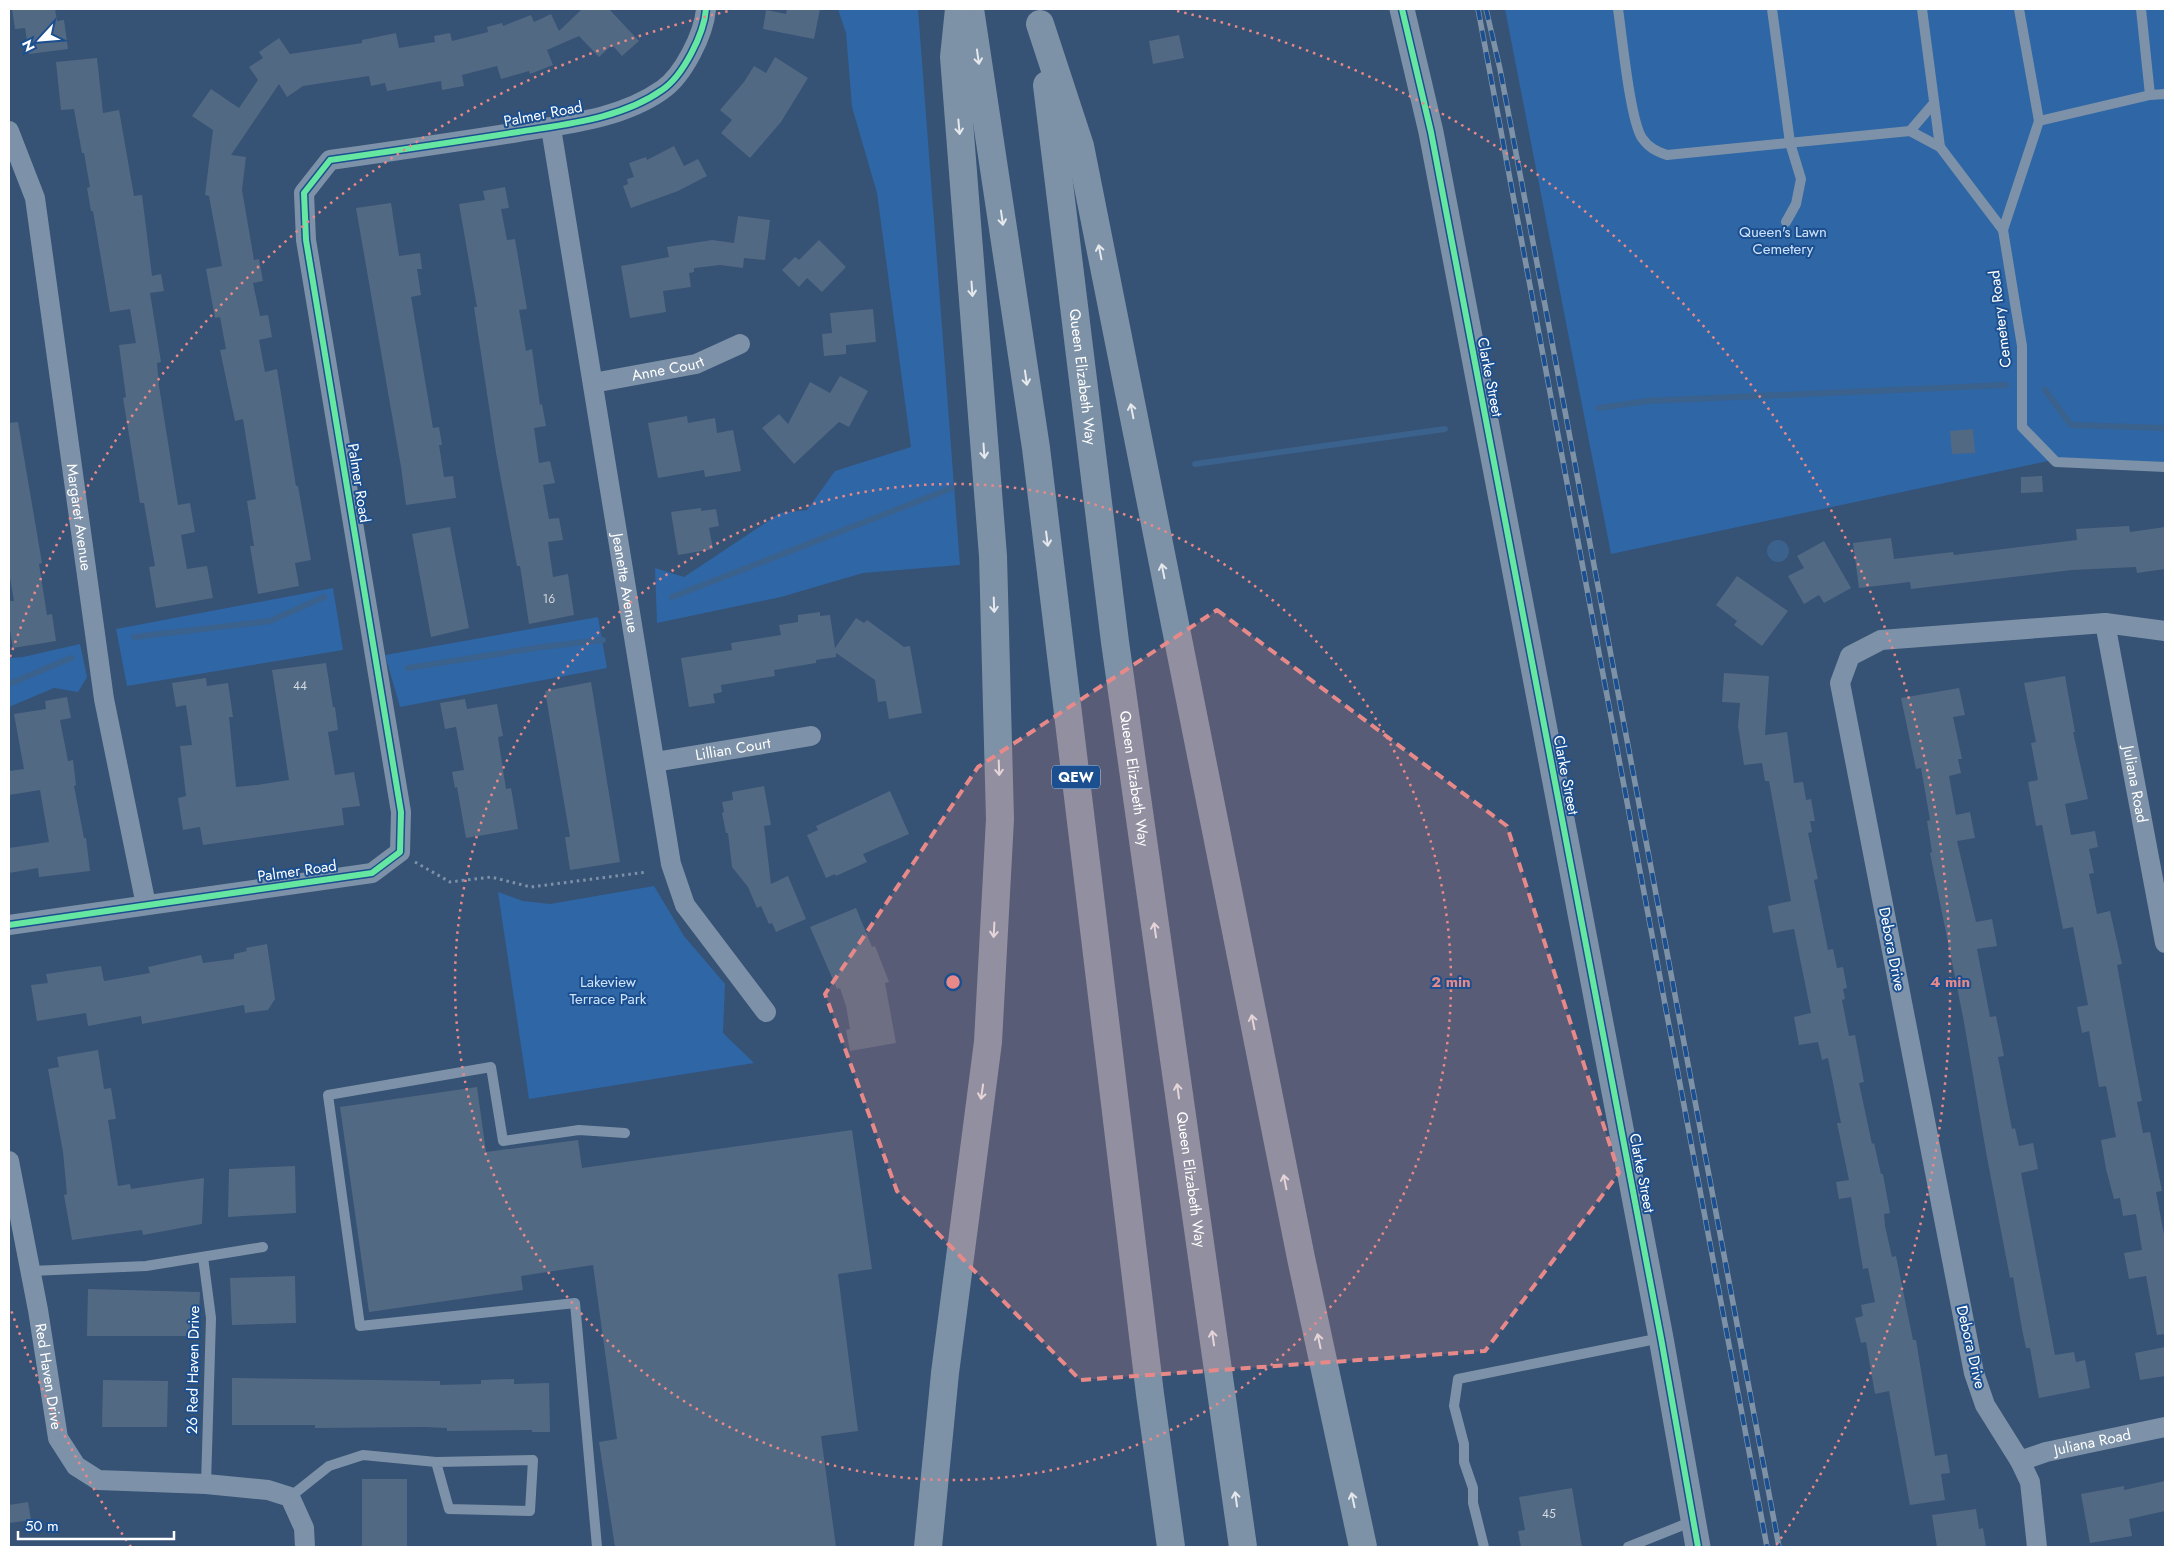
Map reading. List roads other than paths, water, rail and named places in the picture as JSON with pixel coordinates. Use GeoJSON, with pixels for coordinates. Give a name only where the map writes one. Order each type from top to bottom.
{"type":"FeatureCollection","features":[{"type":"Feature","properties":{"kind":"highway"},"geometry":{"type":"LineString","coordinates":[[928,1547],[945,1373],[988,1042],[1000,819],[993,556],[954,57],[959,9]]}},
{"type":"Feature","properties":{"kind":"highway","name":"QEW"},"geometry":{"type":"LineString","coordinates":[[970,9],[1036,448],[1150,1394],[1171,1547]]}},
{"type":"Feature","properties":{"kind":"highway"},"geometry":{"type":"LineString","coordinates":[[1039,16],[1080,146],[1299,1249],[1363,1547]]}},
{"type":"Feature","properties":{"kind":"highway","name":"Queen Elizabeth Way"},"geometry":{"type":"LineString","coordinates":[[1039,16],[1115,642],[1242,1547]]}},
{"type":"Feature","properties":{"kind":"street","name":"Palmer Road"},"geometry":{"type":"LineString","coordinates":[[9,925],[372,872],[400,852],[401,812],[306,240],[304,193],[330,160],[551,128],[629,109],[663,90],[682,71],[694,46],[706,9]]}},
{"type":"Feature","properties":{"kind":"street","name":"Clarke Street"},"geometry":{"type":"LineString","coordinates":[[1402,9],[1431,132],[1661,1338],[1698,1547]]}},
{"type":"Feature","properties":{"kind":"street","name":"Jeanette Avenue"},"geometry":{"type":"LineString","coordinates":[[551,128],[671,864],[685,905],[766,1012]]}},
{"type":"Feature","properties":{"kind":"street","name":"Margaret Avenue"},"geometry":{"type":"LineString","coordinates":[[9,131],[35,198],[104,699],[146,905]]}},
{"type":"Feature","properties":{"kind":"street","name":"Anne Court"},"geometry":{"type":"LineString","coordinates":[[592,383],[696,364],[740,344]]}},
{"type":"Feature","properties":{"kind":"street","name":"Debora Drive"},"geometry":{"type":"LineString","coordinates":[[2037,1547],[2030,1482],[2020,1461],[1985,1406],[1974,1373],[1840,684],[1850,656],[1881,640],[2105,624],[2165,631]]}},
{"type":"Feature","properties":{"kind":"street","name":"Juliana Road"},"geometry":{"type":"LineString","coordinates":[[2105,624],[2165,943]]}},
{"type":"Feature","properties":{"kind":"street","name":"Lillian Court"},"geometry":{"type":"LineString","coordinates":[[655,762],[811,736]]}},
{"type":"Feature","properties":{"kind":"street","name":"Red Haven Drive"},"geometry":{"type":"LineString","coordinates":[[9,1161],[31,1271],[58,1438],[76,1466],[98,1480],[206,1484],[268,1490],[290,1497]]}},
{"type":"Feature","properties":{"kind":"street","name":"Juliana Road"},"geometry":{"type":"LineString","coordinates":[[2020,1461],[2046,1452],[2165,1427]]}},
{"type":"Feature","properties":{"kind":"street"},"geometry":{"type":"LineString","coordinates":[[290,1497],[304,1528],[304,1547]]}},
{"type":"Feature","properties":{"kind":"lane"},"geometry":{"type":"LineString","coordinates":[[1618,9],[1634,118],[1641,138],[1653,150],[1667,155],[1910,131],[1940,147],[2003,230]]}},
{"type":"Feature","properties":{"kind":"lane"},"geometry":{"type":"LineString","coordinates":[[1772,9],[1790,143],[1801,179],[1796,204],[1786,222]]}},
{"type":"Feature","properties":{"kind":"lane"},"geometry":{"type":"LineString","coordinates":[[1922,9],[1940,147]]}},
{"type":"Feature","properties":{"kind":"lane"},"geometry":{"type":"LineString","coordinates":[[2003,230],[2039,121],[2019,9]]}},
{"type":"Feature","properties":{"kind":"lane"},"geometry":{"type":"LineString","coordinates":[[2141,9],[2150,95]]}},
{"type":"Feature","properties":{"kind":"lane"},"geometry":{"type":"LineString","coordinates":[[2039,121],[2150,95],[2165,94]]}},
{"type":"Feature","properties":{"kind":"lane"},"geometry":{"type":"LineString","coordinates":[[1910,131],[1934,103]]}},
{"type":"Feature","properties":{"kind":"lane","name":"Cemetery Road"},"geometry":{"type":"LineString","coordinates":[[2003,230],[2022,346],[2022,426],[2056,462],[2165,467]]}},
{"type":"Feature","properties":{"kind":"lane"},"geometry":{"type":"LineString","coordinates":[[597,1547],[574,1303],[360,1326],[328,1095],[491,1067],[503,1141],[579,1130],[625,1133]]}},
{"type":"Feature","properties":{"kind":"lane"},"geometry":{"type":"LineString","coordinates":[[31,1271],[146,1266],[263,1247]]}},
{"type":"Feature","properties":{"kind":"lane","name":"26 Red Haven Drive"},"geometry":{"type":"LineString","coordinates":[[204,1257],[212,1318],[206,1484]]}},
{"type":"Feature","properties":{"kind":"lane"},"geometry":{"type":"LineString","coordinates":[[1484,1547],[1473,1503],[1473,1488],[1464,1462],[1464,1444],[1454,1406],[1458,1379],[1661,1338]]}},
{"type":"Feature","properties":{"kind":"lane"},"geometry":{"type":"LineString","coordinates":[[290,1497],[329,1466],[364,1455],[436,1462],[533,1460],[530,1511],[449,1509],[436,1462]]}},
{"type":"Feature","properties":{"kind":"lane"},"geometry":{"type":"LineString","coordinates":[[1628,1547],[1693,1521]]}},
{"type":"Feature","properties":{"kind":"waterway"},"geometry":{"type":"LineString","coordinates":[[1599,408],[1647,401],[2006,385]]}},
{"type":"Feature","properties":{"kind":"waterway"},"geometry":{"type":"LineString","coordinates":[[2045,390],[2071,425],[2165,428]]}},
{"type":"Feature","properties":{"kind":"waterway"},"geometry":{"type":"LineString","coordinates":[[1195,464],[1445,429]]}},
{"type":"Feature","properties":{"kind":"waterway"},"geometry":{"type":"LineString","coordinates":[[672,597],[952,488]]}},
{"type":"Feature","properties":{"kind":"waterway"},"geometry":{"type":"LineString","coordinates":[[134,637],[270,621],[324,597]]}},
{"type":"Feature","properties":{"kind":"waterway"},"geometry":{"type":"LineString","coordinates":[[408,668],[542,647],[603,640]]}},
{"type":"Feature","properties":{"kind":"waterway"},"geometry":{"type":"LineString","coordinates":[[9,684],[71,658]]}},
{"type":"Feature","properties":{"kind":"railway"},"geometry":{"type":"LineString","coordinates":[[1478,9],[1767,1547]]}},
{"type":"Feature","properties":{"kind":"railway"},"geometry":{"type":"LineString","coordinates":[[1486,9],[1500,69],[1779,1547]]}},
{"type":"Feature","properties":{"kind":"park label","name":"Queen's Lawn Cemetery"},"geometry":{"type":"Point","coordinates":[1783,240]}},
{"type":"Feature","properties":{"kind":"park label","name":"Lakeview Terrace Park"},"geometry":{"type":"Point","coordinates":[608,990]}}]}
